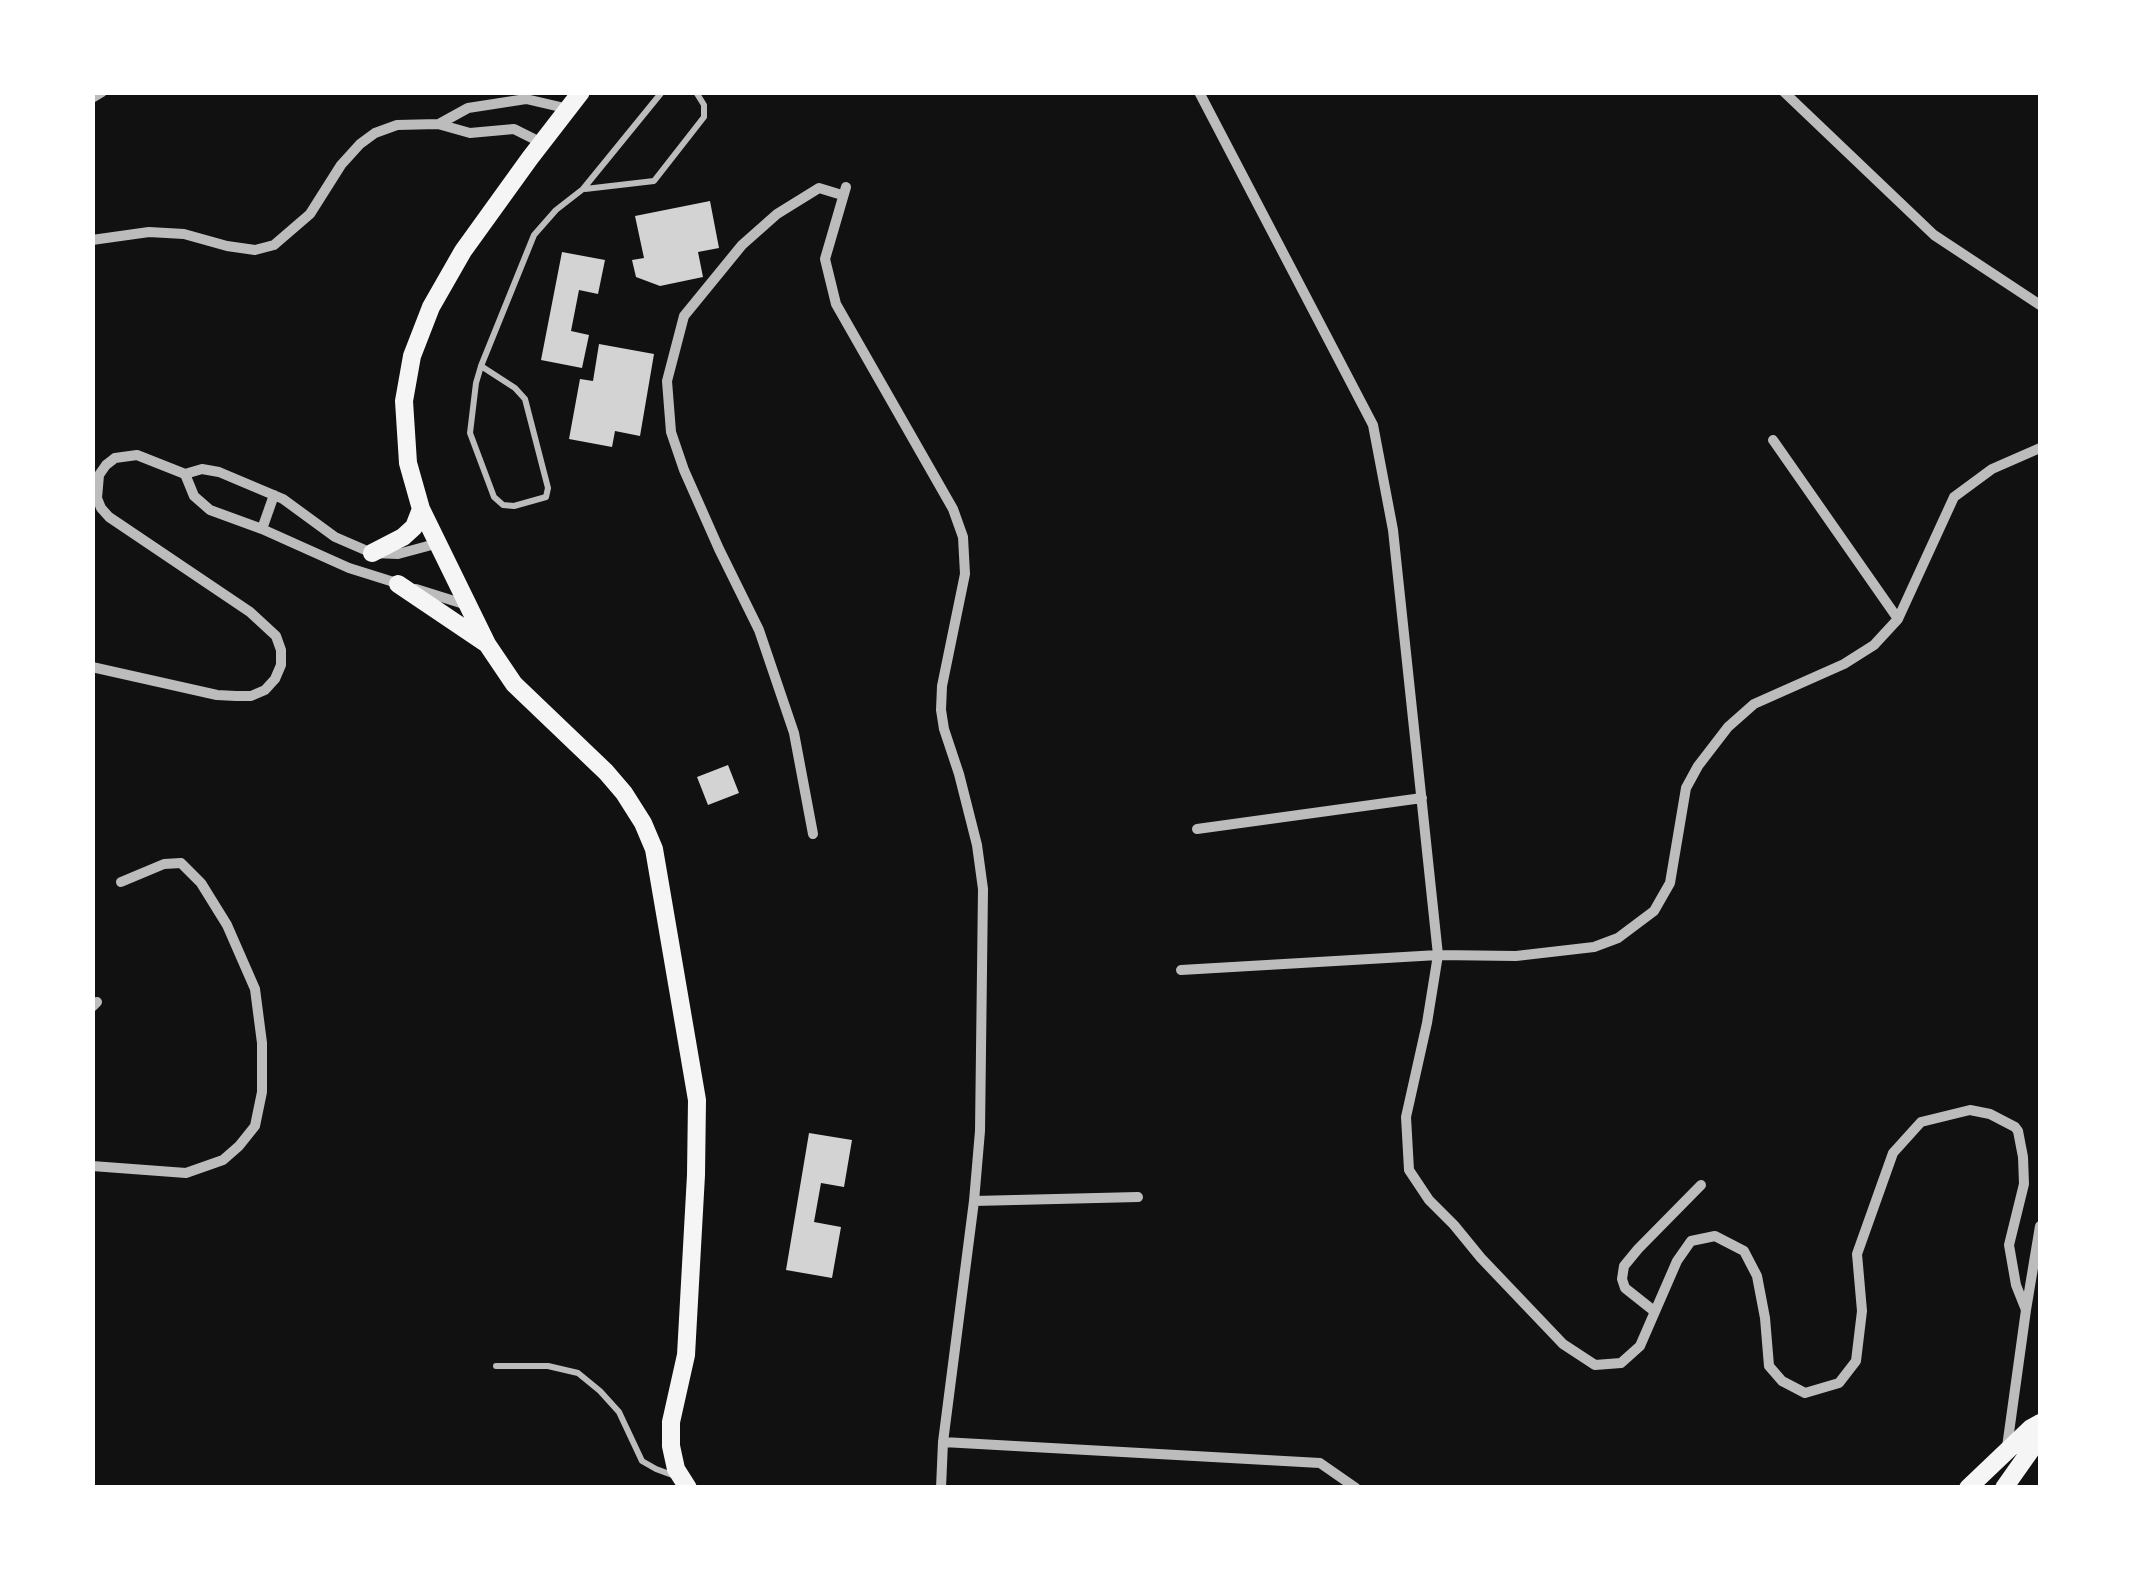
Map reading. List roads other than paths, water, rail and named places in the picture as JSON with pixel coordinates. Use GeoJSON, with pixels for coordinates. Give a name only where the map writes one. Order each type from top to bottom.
{"type":"FeatureCollection","features":[{"type":"Feature","properties":{"kind":"main road"},"geometry":{"type":"LineString","coordinates":[[581,92],[463,251],[431,306],[412,356],[404,400],[408,462],[421,509],[487,644],[514,684],[624,793],[654,849],[696,1100],[686,1355],[671,1434],[676,1469],[685,1482]]}},
{"type":"Feature","properties":{"kind":"main road"},"geometry":{"type":"LineString","coordinates":[[372,553],[408,533],[421,509]]}},
{"type":"Feature","properties":{"kind":"main road"},"geometry":{"type":"LineString","coordinates":[[398,584],[487,644]]}},
{"type":"Feature","properties":{"kind":"main road"},"geometry":{"type":"LineString","coordinates":[[1968,1488],[2040,1422]]}},
{"type":"Feature","properties":{"kind":"main road"},"geometry":{"type":"LineString","coordinates":[[2003,1488],[2040,1438]]}},
{"type":"Feature","properties":{"kind":"main road"},"geometry":{"type":"LineString","coordinates":[[2003,1488],[2008,1469],[2006,1453]]}},
{"type":"Feature","properties":{"kind":"street"},"geometry":{"type":"LineString","coordinates":[[92,98],[102,92]]}},
{"type":"Feature","properties":{"kind":"street"},"geometry":{"type":"LineString","coordinates":[[1199,92],[1373,425],[1393,530],[1438,955],[1406,1116],[1409,1170],[1428,1200],[1563,1344],[1595,1366],[1621,1363],[1640,1346],[1676,1260],[1691,1241],[1715,1236],[1744,1251],[1757,1276],[1769,1366],[1782,1382],[1805,1393],[1839,1383],[1856,1361],[1862,1312],[1857,1254],[1893,1152],[1922,1122],[1970,1110],[1990,1114],[2018,1131],[2024,1184],[2009,1246],[2016,1286],[2026,1310]]}},
{"type":"Feature","properties":{"kind":"street"},"geometry":{"type":"LineString","coordinates":[[1784,92],[1934,235],[2040,306]]}},
{"type":"Feature","properties":{"kind":"street"},"geometry":{"type":"LineString","coordinates":[[438,124],[468,108],[526,99],[569,109]]}},
{"type":"Feature","properties":{"kind":"street"},"geometry":{"type":"LineString","coordinates":[[92,240],[149,232],[184,234],[254,250],[274,245],[310,214],[341,165],[360,144],[397,125],[438,124],[470,132],[514,130],[542,143]]}},
{"type":"Feature","properties":{"kind":"street"},"geometry":{"type":"LineString","coordinates":[[813,834],[794,733],[759,630],[684,470],[671,432],[667,380],[684,316],[742,245],[777,214],[819,188],[844,191],[825,260],[836,304],[953,509],[964,537],[965,574],[942,686],[941,710],[976,845],[983,889],[980,1131],[943,1442],[941,1488]]}},
{"type":"Feature","properties":{"kind":"street"},"geometry":{"type":"LineString","coordinates":[[1773,440],[1898,619]]}},
{"type":"Feature","properties":{"kind":"street"},"geometry":{"type":"LineString","coordinates":[[1181,970],[1438,955],[1516,956],[1594,947],[1618,938],[1654,910],[1670,883],[1686,788],[1728,727],[1754,704],[1844,664],[1874,645],[1898,619],[1954,497],[1992,469],[2040,448]]}},
{"type":"Feature","properties":{"kind":"street"},"geometry":{"type":"LineString","coordinates":[[92,667],[217,695],[251,696],[265,690],[281,666],[276,636],[250,612],[108,517],[97,498],[99,475],[115,458],[137,455],[185,474],[208,470],[274,495],[335,537],[372,553],[415,552],[438,543]]}},
{"type":"Feature","properties":{"kind":"street"},"geometry":{"type":"LineString","coordinates":[[185,474],[194,496],[202,504],[349,568],[469,606]]}},
{"type":"Feature","properties":{"kind":"street"},"geometry":{"type":"LineString","coordinates":[[262,530],[274,495]]}},
{"type":"Feature","properties":{"kind":"street"},"geometry":{"type":"LineString","coordinates":[[1196,829],[1422,798]]}},
{"type":"Feature","properties":{"kind":"street"},"geometry":{"type":"LineString","coordinates":[[92,1166],[186,1174],[223,1160],[255,1126],[262,1092],[262,1042],[255,990],[227,924],[201,884],[181,863],[164,864],[121,882]]}},
{"type":"Feature","properties":{"kind":"street"},"geometry":{"type":"LineString","coordinates":[[1654,1311],[1625,1288],[1624,1266],[1701,1184]]}},
{"type":"Feature","properties":{"kind":"street"},"geometry":{"type":"LineString","coordinates":[[974,1201],[1138,1197]]}},
{"type":"Feature","properties":{"kind":"street"},"geometry":{"type":"LineString","coordinates":[[2006,1453],[2040,1226]]}},
{"type":"Feature","properties":{"kind":"street"},"geometry":{"type":"LineString","coordinates":[[943,1442],[1320,1464],[1356,1488]]}},
{"type":"Feature","properties":{"kind":"lane"},"geometry":{"type":"LineString","coordinates":[[481,366],[525,399],[548,488],[546,497],[514,506],[503,505],[494,496],[470,433],[476,383],[481,366],[534,235],[556,210],[584,189],[662,92]]}},
{"type":"Feature","properties":{"kind":"lane"},"geometry":{"type":"LineString","coordinates":[[584,189],[654,181],[704,117],[704,104],[696,92]]}},
{"type":"Feature","properties":{"kind":"lane"},"geometry":{"type":"LineString","coordinates":[[496,1366],[548,1366],[578,1373],[618,1412],[642,1461],[685,1482]]}}]}
